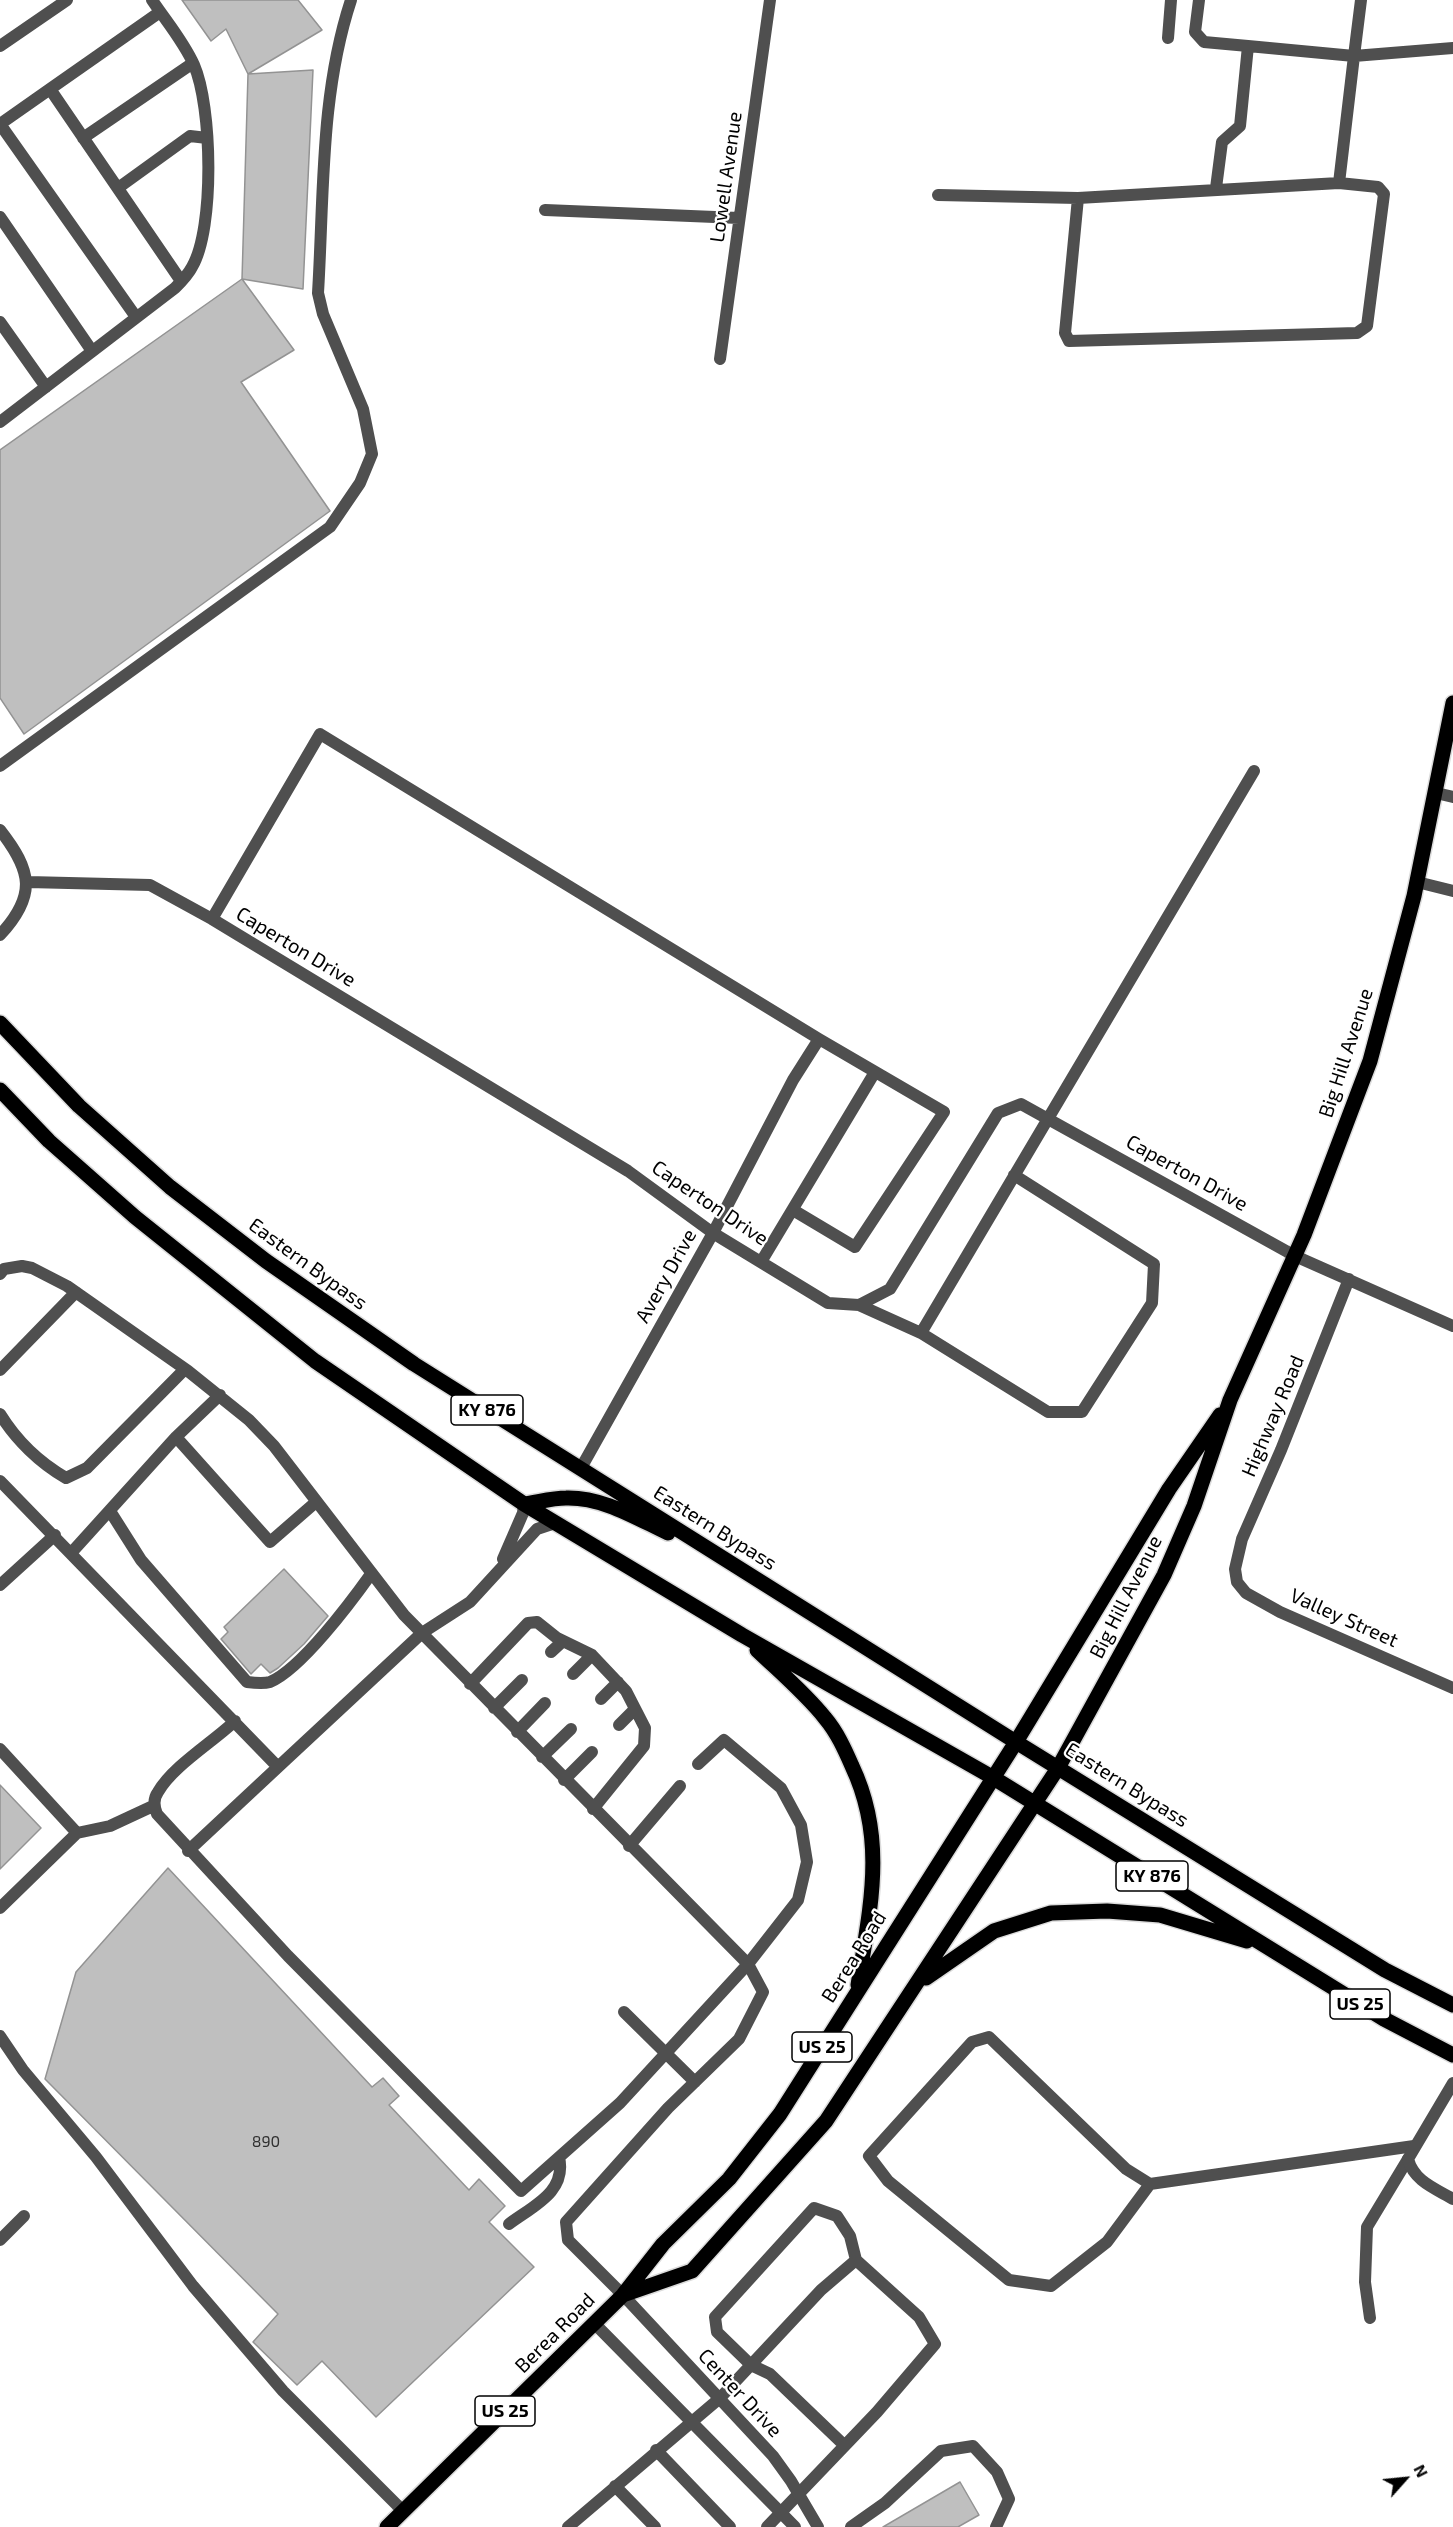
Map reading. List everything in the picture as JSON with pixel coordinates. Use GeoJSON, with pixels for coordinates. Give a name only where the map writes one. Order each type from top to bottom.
{"type":"FeatureCollection","features":[{"type":"Feature","properties":{"kind":"main road","name":"Big Hill Avenue"},"geometry":{"type":"LineString","coordinates":[[1035,1804],[1058,1768],[1164,1575],[1194,1506],[1230,1400],[1295,1256],[1370,1061],[1417,882],[1450,736],[1453,703]]}},
{"type":"Feature","properties":{"kind":"main road","name":"Eastern Bypass"},"geometry":{"type":"LineString","coordinates":[[0,1023],[79,1106],[170,1187],[266,1261],[414,1364],[1016,1742],[1385,1970],[1453,2005]]}},
{"type":"Feature","properties":{"kind":"main road","name":"KY 876"},"geometry":{"type":"LineString","coordinates":[[0,1090],[49,1140],[135,1217],[315,1361],[524,1504],[742,1635],[992,1777],[1270,1948]]}},
{"type":"Feature","properties":{"kind":"main road","name":"Big Hill Avenue"},"geometry":{"type":"LineString","coordinates":[[1016,1742],[1169,1489],[1230,1400]]}},
{"type":"Feature","properties":{"kind":"main road"},"geometry":{"type":"LineString","coordinates":[[524,1504],[565,1497],[606,1504],[731,1563]]}},
{"type":"Feature","properties":{"kind":"main road"},"geometry":{"type":"LineString","coordinates":[[742,1635],[826,1718],[845,1749],[860,1782],[869,1814],[874,1873],[857,1991]]}},
{"type":"Feature","properties":{"kind":"main road","name":"Berea Road"},"geometry":{"type":"LineString","coordinates":[[387,2527],[595,2324],[623,2295],[663,2244],[729,2179],[780,2114],[1016,1742]]}},
{"type":"Feature","properties":{"kind":"main road","name":"Berea Road"},"geometry":{"type":"LineString","coordinates":[[623,2295],[692,2271],[826,2121],[1035,1804]]}},
{"type":"Feature","properties":{"kind":"main road"},"geometry":{"type":"LineString","coordinates":[[918,1983],[994,1931],[1050,1913],[1107,1911],[1160,1916],[1270,1948]]}},
{"type":"Feature","properties":{"kind":"main road","name":"US 25"},"geometry":{"type":"LineString","coordinates":[[1270,1948],[1384,2019],[1453,2055]]}},
{"type":"Feature","properties":{"kind":"street"},"geometry":{"type":"LineString","coordinates":[[0,46],[67,0]]}},
{"type":"Feature","properties":{"kind":"street"},"geometry":{"type":"LineString","coordinates":[[0,422],[181,281],[193,267],[202,236],[208,181],[205,96],[193,63],[152,0]]}},
{"type":"Feature","properties":{"kind":"street"},"geometry":{"type":"LineString","coordinates":[[0,766],[330,527],[360,483],[372,454],[363,409],[323,314],[318,293],[330,84],[342,28],[351,0]]}},
{"type":"Feature","properties":{"kind":"street","name":"Lowell Avenue"},"geometry":{"type":"LineString","coordinates":[[720,359],[770,0]]}},
{"type":"Feature","properties":{"kind":"street"},"geometry":{"type":"LineString","coordinates":[[1168,38],[1171,0]]}},
{"type":"Feature","properties":{"kind":"street"},"geometry":{"type":"LineString","coordinates":[[1199,0],[1195,32],[1204,42],[1354,56],[1453,48]]}},
{"type":"Feature","properties":{"kind":"street"},"geometry":{"type":"LineString","coordinates":[[1339,183],[1361,0]]}},
{"type":"Feature","properties":{"kind":"street"},"geometry":{"type":"LineString","coordinates":[[136,317],[0,124],[160,12]]}},
{"type":"Feature","properties":{"kind":"street"},"geometry":{"type":"LineString","coordinates":[[1216,188],[1222,142],[1240,126],[1248,46]]}},
{"type":"Feature","properties":{"kind":"street"},"geometry":{"type":"LineString","coordinates":[[83,138],[193,63]]}},
{"type":"Feature","properties":{"kind":"street"},"geometry":{"type":"LineString","coordinates":[[50,89],[181,281]]}},
{"type":"Feature","properties":{"kind":"street"},"geometry":{"type":"LineString","coordinates":[[118,188],[190,136],[207,138]]}},
{"type":"Feature","properties":{"kind":"street"},"geometry":{"type":"LineString","coordinates":[[938,195],[1078,198],[1216,188],[1339,183],[1378,187],[1384,194],[1367,326],[1358,333],[1069,341],[1065,333],[1078,198]]}},
{"type":"Feature","properties":{"kind":"street"},"geometry":{"type":"LineString","coordinates":[[545,210],[739,218]]}},
{"type":"Feature","properties":{"kind":"street"},"geometry":{"type":"LineString","coordinates":[[0,217],[92,351]]}},
{"type":"Feature","properties":{"kind":"street"},"geometry":{"type":"LineString","coordinates":[[0,322],[46,387]]}},
{"type":"Feature","properties":{"kind":"street"},"geometry":{"type":"LineString","coordinates":[[212,920],[320,734],[819,1039],[944,1112],[855,1247],[793,1210]]}},
{"type":"Feature","properties":{"kind":"street"},"geometry":{"type":"LineString","coordinates":[[921,1333],[1254,771]]}},
{"type":"Feature","properties":{"kind":"street"},"geometry":{"type":"LineString","coordinates":[[1436,793],[1453,797]]}},
{"type":"Feature","properties":{"kind":"street"},"geometry":{"type":"LineString","coordinates":[[0,831],[23,863],[28,882],[25,899],[18,913],[0,935]]}},
{"type":"Feature","properties":{"kind":"street","name":"Caperton Drive"},"geometry":{"type":"LineString","coordinates":[[28,882],[150,885],[628,1171],[713,1233],[828,1303],[859,1305],[890,1289],[998,1113],[1021,1104],[1295,1256],[1453,1326]]}},
{"type":"Feature","properties":{"kind":"street"},"geometry":{"type":"LineString","coordinates":[[1417,882],[1453,891]]}},
{"type":"Feature","properties":{"kind":"street","name":"Avery Drive"},"geometry":{"type":"LineString","coordinates":[[580,1468],[713,1233],[793,1080],[819,1039]]}},
{"type":"Feature","properties":{"kind":"street"},"geometry":{"type":"LineString","coordinates":[[761,1262],[875,1072]]}},
{"type":"Feature","properties":{"kind":"street"},"geometry":{"type":"LineString","coordinates":[[859,1305],[921,1333],[1048,1412],[1082,1412],[1152,1303],[1154,1264],[1014,1175]]}},
{"type":"Feature","properties":{"kind":"street"},"geometry":{"type":"LineString","coordinates":[[0,1274],[12,1266],[32,1268],[76,1292],[219,1395],[274,1446],[371,1574],[422,1633],[628,1846],[748,1964]]}},
{"type":"Feature","properties":{"kind":"street","name":"Highway Road"},"geometry":{"type":"LineString","coordinates":[[1235,1569],[1242,1539],[1290,1428],[1349,1279]]}},
{"type":"Feature","properties":{"kind":"street"},"geometry":{"type":"LineString","coordinates":[[0,1370],[76,1292]]}},
{"type":"Feature","properties":{"kind":"street"},"geometry":{"type":"LineString","coordinates":[[0,1414],[8,1427],[45,1466],[66,1478],[87,1468],[185,1369]]}},
{"type":"Feature","properties":{"kind":"street"},"geometry":{"type":"LineString","coordinates":[[72,1552],[176,1437],[219,1395]]}},
{"type":"Feature","properties":{"kind":"street"},"geometry":{"type":"LineString","coordinates":[[176,1437],[270,1542],[316,1502]]}},
{"type":"Feature","properties":{"kind":"street"},"geometry":{"type":"LineString","coordinates":[[0,1480],[236,1721],[278,1767]]}},
{"type":"Feature","properties":{"kind":"street"},"geometry":{"type":"LineString","coordinates":[[500,1566],[524,1504]]}},
{"type":"Feature","properties":{"kind":"street"},"geometry":{"type":"LineString","coordinates":[[110,1511],[141,1560],[247,1682],[272,1681],[286,1671],[336,1621],[371,1574]]}},
{"type":"Feature","properties":{"kind":"street"},"geometry":{"type":"LineString","coordinates":[[188,1851],[422,1633],[470,1602],[500,1566],[537,1529],[555,1523]]}},
{"type":"Feature","properties":{"kind":"street"},"geometry":{"type":"LineString","coordinates":[[0,1585],[55,1535]]}},
{"type":"Feature","properties":{"kind":"street","name":"Valley Street"},"geometry":{"type":"LineString","coordinates":[[1235,1569],[1238,1581],[1246,1593],[1261,1603],[1453,1688]]}},
{"type":"Feature","properties":{"kind":"street"},"geometry":{"type":"LineString","coordinates":[[470,1684],[528,1623],[537,1622],[563,1641],[592,1655],[626,1691],[645,1728],[644,1746],[593,1809]]}},
{"type":"Feature","properties":{"kind":"street"},"geometry":{"type":"LineString","coordinates":[[551,1652],[563,1641]]}},
{"type":"Feature","properties":{"kind":"street"},"geometry":{"type":"LineString","coordinates":[[573,1674],[592,1655]]}},
{"type":"Feature","properties":{"kind":"street"},"geometry":{"type":"LineString","coordinates":[[494,1708],[522,1680]]}},
{"type":"Feature","properties":{"kind":"street"},"geometry":{"type":"LineString","coordinates":[[601,1699],[618,1682]]}},
{"type":"Feature","properties":{"kind":"street"},"geometry":{"type":"LineString","coordinates":[[517,1732],[545,1703]]}},
{"type":"Feature","properties":{"kind":"street"},"geometry":{"type":"LineString","coordinates":[[620,1725],[635,1709]]}},
{"type":"Feature","properties":{"kind":"street"},"geometry":{"type":"LineString","coordinates":[[236,1721],[167,1780],[157,1793],[153,1806],[160,1819],[288,1956],[521,2191],[620,2103],[748,1964],[798,1900],[807,1862],[801,1826],[781,1788],[724,1740],[698,1764]]}},
{"type":"Feature","properties":{"kind":"street"},"geometry":{"type":"LineString","coordinates":[[542,1757],[571,1729]]}},
{"type":"Feature","properties":{"kind":"street"},"geometry":{"type":"LineString","coordinates":[[0,1749],[77,1833]]}},
{"type":"Feature","properties":{"kind":"street"},"geometry":{"type":"LineString","coordinates":[[564,1780],[592,1752]]}},
{"type":"Feature","properties":{"kind":"street"},"geometry":{"type":"LineString","coordinates":[[628,1846],[680,1786]]}},
{"type":"Feature","properties":{"kind":"street"},"geometry":{"type":"LineString","coordinates":[[0,1908],[77,1833],[110,1826],[153,1806]]}},
{"type":"Feature","properties":{"kind":"street","name":"Center Drive"},"geometry":{"type":"LineString","coordinates":[[748,1964],[763,1992],[739,2039],[695,2082],[566,2222],[568,2240],[623,2295],[772,2456],[798,2492],[818,2527]]}},
{"type":"Feature","properties":{"kind":"street"},"geometry":{"type":"LineString","coordinates":[[624,2012],[665,2055],[695,2082]]}},
{"type":"Feature","properties":{"kind":"street"},"geometry":{"type":"LineString","coordinates":[[0,2036],[23,2070],[96,2157],[193,2286],[284,2391],[403,2511]]}},
{"type":"Feature","properties":{"kind":"street"},"geometry":{"type":"LineString","coordinates":[[1150,2184],[1107,2242],[1051,2286],[1009,2280],[888,2181],[869,2156],[972,2042],[989,2037],[1126,2169],[1150,2184],[1414,2146]]}},
{"type":"Feature","properties":{"kind":"street"},"geometry":{"type":"LineString","coordinates":[[1370,2318],[1365,2282],[1367,2227],[1453,2083]]}},
{"type":"Feature","properties":{"kind":"street"},"geometry":{"type":"LineString","coordinates":[[509,2224],[554,2190],[562,2171],[559,2157]]}},
{"type":"Feature","properties":{"kind":"street"},"geometry":{"type":"LineString","coordinates":[[1408,2159],[1412,2172],[1424,2183],[1453,2199]]}},
{"type":"Feature","properties":{"kind":"street"},"geometry":{"type":"LineString","coordinates":[[767,2527],[877,2412],[935,2344],[918,2317],[856,2260],[850,2236],[837,2216],[814,2208],[715,2317],[717,2332],[751,2365],[770,2374],[844,2445]]}},
{"type":"Feature","properties":{"kind":"street"},"geometry":{"type":"LineString","coordinates":[[0,2240],[24,2216]]}},
{"type":"Feature","properties":{"kind":"street"},"geometry":{"type":"LineString","coordinates":[[568,2527],[691,2420],[720,2398],[821,2290],[856,2260]]}},
{"type":"Feature","properties":{"kind":"street"},"geometry":{"type":"LineString","coordinates":[[595,2324],[795,2527]]}},
{"type":"Feature","properties":{"kind":"street"},"geometry":{"type":"LineString","coordinates":[[851,2527],[885,2503],[941,2451],[973,2446],[998,2472],[1009,2499],[996,2527]]}},
{"type":"Feature","properties":{"kind":"street"},"geometry":{"type":"LineString","coordinates":[[656,2450],[730,2527]]}},
{"type":"Feature","properties":{"kind":"street"},"geometry":{"type":"LineString","coordinates":[[615,2486],[655,2527]]}},
{"type":"Feature","properties":{"kind":"building"},"geometry":{"type":"Polygon","coordinates":[[[182,0],[298,0],[322,30],[248,74],[226,29],[211,41],[182,0]]]}},
{"type":"Feature","properties":{"kind":"building"},"geometry":{"type":"Polygon","coordinates":[[[313,70],[303,289],[242,279],[248,74],[313,70]]]}},
{"type":"Feature","properties":{"kind":"building"},"geometry":{"type":"Polygon","coordinates":[[[242,279],[294,350],[241,382],[330,511],[24,734],[0,698],[0,450],[242,279]]]}},
{"type":"Feature","properties":{"kind":"building"},"geometry":{"type":"Polygon","coordinates":[[[284,1569],[328,1616],[304,1644],[278,1668],[270,1673],[261,1664],[251,1674],[221,1639],[228,1632],[224,1627],[284,1569]]]}},
{"type":"Feature","properties":{"kind":"building"},"geometry":{"type":"Polygon","coordinates":[[[0,1785],[41,1828],[0,1869],[0,1785]]]}},
{"type":"Feature","properties":{"kind":"building"},"geometry":{"type":"Polygon","coordinates":[[[168,1868],[372,2087],[383,2078],[399,2096],[389,2105],[469,2190],[479,2179],[505,2206],[489,2222],[534,2267],[376,2417],[322,2361],[297,2385],[253,2342],[278,2314],[45,2079],[76,1972],[168,1868]]]}},
{"type":"Feature","properties":{"kind":"building"},"geometry":{"type":"Polygon","coordinates":[[[960,2482],[979,2515],[958,2527],[883,2527],[960,2482]]]}}]}
